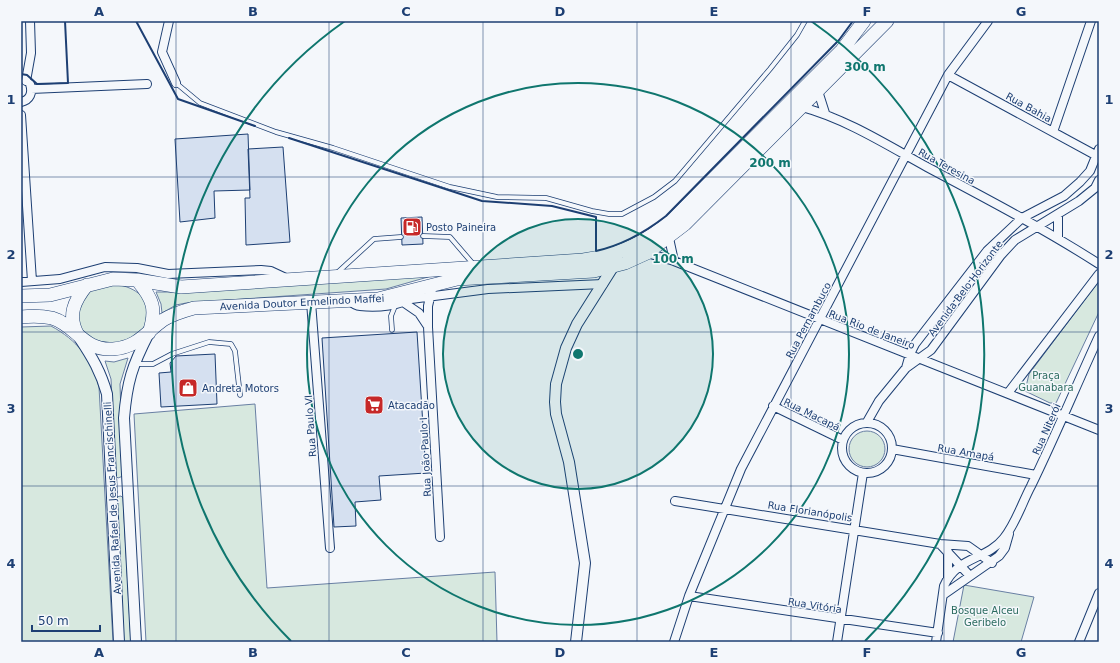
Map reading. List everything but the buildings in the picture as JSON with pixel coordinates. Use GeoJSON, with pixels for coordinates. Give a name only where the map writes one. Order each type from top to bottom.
{"type":"FeatureCollection","features":[{"type":"Feature","properties":{"kind":"main road"},"geometry":{"type":"LineString","coordinates":[[21,296],[50,294],[113,279],[137,280],[181,287],[598,258],[631,247],[651,237],[674,218],[836,56],[864,21]]}},
{"type":"Feature","properties":{"kind":"main road","name":"Avenida Doutor Ermelindo Maffei"},"geometry":{"type":"LineString","coordinates":[[21,317],[53,318],[95,348],[112,349],[126,347],[149,333],[162,321],[174,314],[194,308],[388,298],[431,291],[457,279],[594,271],[613,267],[646,254],[669,238],[685,224],[887,21]]}},
{"type":"Feature","properties":{"kind":"main road"},"geometry":{"type":"LineString","coordinates":[[137,280],[150,297],[153,305],[153,322],[149,333]]}},
{"type":"Feature","properties":{"kind":"main road"},"geometry":{"type":"LineString","coordinates":[[79,338],[73,327],[71,316],[74,304],[87,285]]}},
{"type":"Feature","properties":{"kind":"street"},"geometry":{"type":"LineString","coordinates":[[30,21],[32,53],[25,65],[24,80],[31,89]]}},
{"type":"Feature","properties":{"kind":"street"},"geometry":{"type":"LineString","coordinates":[[169,21],[162,52],[176,83]]}},
{"type":"Feature","properties":{"kind":"street","name":"Rua Pernambuco"},"geometry":{"type":"LineString","coordinates":[[674,642],[689,596],[741,468],[948,75],[988,21]]}},
{"type":"Feature","properties":{"kind":"street"},"geometry":{"type":"LineString","coordinates":[[1053,132],[1091,21]]}},
{"type":"Feature","properties":{"kind":"street","name":"Rua Bahia"},"geometry":{"type":"LineString","coordinates":[[948,75],[1053,132],[1098,154]]}},
{"type":"Feature","properties":{"kind":"street"},"geometry":{"type":"LineString","coordinates":[[31,89],[147,84]]}},
{"type":"Feature","properties":{"kind":"street"},"geometry":{"type":"LineString","coordinates":[[21,102],[29,98],[31,89]]}},
{"type":"Feature","properties":{"kind":"street"},"geometry":{"type":"LineString","coordinates":[[818,91],[825,113]]}},
{"type":"Feature","properties":{"kind":"street","name":"Rua Teresina"},"geometry":{"type":"LineString","coordinates":[[802,107],[825,113],[906,155],[1058,238],[1099,264]]}},
{"type":"Feature","properties":{"kind":"street"},"geometry":{"type":"LineString","coordinates":[[21,115],[32,281]]}},
{"type":"Feature","properties":{"kind":"street","name":"Avenida Belo Horizonte"},"geometry":{"type":"LineString","coordinates":[[906,368],[915,344],[987,251],[1022,218],[1070,191],[1090,171],[1098,154]]}},
{"type":"Feature","properties":{"kind":"street","name":"Avenida Belo Horizonte"},"geometry":{"type":"LineString","coordinates":[[867,422],[879,401],[906,368],[921,359],[931,350],[1001,255],[1016,240],[1036,226],[1058,215],[1095,188],[1099,180]]}},
{"type":"Feature","properties":{"kind":"street"},"geometry":{"type":"LineString","coordinates":[[1058,215],[1058,238]]}},
{"type":"Feature","properties":{"kind":"street"},"geometry":{"type":"LineString","coordinates":[[669,238],[674,261]]}},
{"type":"Feature","properties":{"kind":"street","name":"Rua Rio de Janeiro"},"geometry":{"type":"LineString","coordinates":[[646,254],[674,261],[1008,392],[1099,430]]}},
{"type":"Feature","properties":{"kind":"street"},"geometry":{"type":"LineString","coordinates":[[21,282],[60,279],[90,270],[119,267],[168,274],[262,270],[271,271],[290,280]]}},
{"type":"Feature","properties":{"kind":"street"},"geometry":{"type":"LineString","coordinates":[[576,642],[585,563],[569,462],[554,402],[556,384],[566,348],[577,324],[613,267]]}},
{"type":"Feature","properties":{"kind":"street"},"geometry":{"type":"LineString","coordinates":[[1008,392],[1099,274]]}},
{"type":"Feature","properties":{"kind":"street"},"geometry":{"type":"LineString","coordinates":[[349,300],[358,306],[382,305],[399,303],[431,291],[603,284]]}},
{"type":"Feature","properties":{"kind":"street"},"geometry":{"type":"LineString","coordinates":[[411,299],[431,291]]}},
{"type":"Feature","properties":{"kind":"street","name":"Rua João Paulo I"},"geometry":{"type":"LineString","coordinates":[[431,291],[428,327],[440,537]]}},
{"type":"Feature","properties":{"kind":"street","name":"Rua Paulo VI"},"geometry":{"type":"LineString","coordinates":[[311,302],[330,548]]}},
{"type":"Feature","properties":{"kind":"street"},"geometry":{"type":"LineString","coordinates":[[399,303],[420,313],[428,327]]}},
{"type":"Feature","properties":{"kind":"street","name":"Avenida Rafael de Jesus Francischinelli"},"geometry":{"type":"LineString","coordinates":[[136,642],[124,418],[126,390],[134,364],[149,333]]}},
{"type":"Feature","properties":{"kind":"street","name":"Rua Niterói"},"geometry":{"type":"LineString","coordinates":[[943,595],[992,563],[1005,548],[1010,529],[1099,336]]}},
{"type":"Feature","properties":{"kind":"street","name":"Avenida Rafael de Jesus Francischinelli"},"geometry":{"type":"LineString","coordinates":[[79,338],[96,363],[102,376],[107,394],[119,642]]}},
{"type":"Feature","properties":{"kind":"street","name":"Rua Macapá"},"geometry":{"type":"LineString","coordinates":[[773,406],[843,440]]}},
{"type":"Feature","properties":{"kind":"street"},"geometry":{"type":"LineString","coordinates":[[867,422],[877,424],[886,430],[891,439],[892,449],[891,456],[885,466],[875,472],[863,473],[854,470],[845,461],[842,453],[843,440],[850,428],[867,422]]}},
{"type":"Feature","properties":{"kind":"street","name":"Rua Amapá"},"geometry":{"type":"LineString","coordinates":[[892,449],[1036,475]]}},
{"type":"Feature","properties":{"kind":"street"},"geometry":{"type":"LineString","coordinates":[[837,642],[863,473]]}},
{"type":"Feature","properties":{"kind":"street"},"geometry":{"type":"LineString","coordinates":[[112,488],[128,488]]}},
{"type":"Feature","properties":{"kind":"street","name":"Rua Florianópolis"},"geometry":{"type":"LineString","coordinates":[[676,500],[855,528],[940,544],[968,546],[992,563]]}},
{"type":"Feature","properties":{"kind":"street","name":"Rua Niterói"},"geometry":{"type":"LineString","coordinates":[[948,578],[961,566],[998,545],[1010,529]]}},
{"type":"Feature","properties":{"kind":"street"},"geometry":{"type":"LineString","coordinates":[[940,544],[970,576]]}},
{"type":"Feature","properties":{"kind":"street"},"geometry":{"type":"LineString","coordinates":[[937,638],[943,595],[948,578],[948,552]]}},
{"type":"Feature","properties":{"kind":"street"},"geometry":{"type":"LineString","coordinates":[[1079,642],[1099,593]]}},
{"type":"Feature","properties":{"kind":"street","name":"Rua Vitória"},"geometry":{"type":"LineString","coordinates":[[689,596],[841,619],[937,638]]}},
{"type":"Feature","properties":{"kind":"lane"},"geometry":{"type":"LineString","coordinates":[[176,83],[200,103],[276,132],[333,148],[450,187],[497,197],[546,198],[609,214],[622,214],[654,197],[675,181],[770,69],[797,35],[805,21]]}},
{"type":"Feature","properties":{"kind":"lane"},"geometry":{"type":"LineString","coordinates":[[423,236],[450,237],[475,267]]}},
{"type":"Feature","properties":{"kind":"lane"},"geometry":{"type":"LineString","coordinates":[[333,277],[374,239],[401,237]]}},
{"type":"Feature","properties":{"kind":"lane"},"geometry":{"type":"LineString","coordinates":[[391,316],[399,303]]}},
{"type":"Feature","properties":{"kind":"lane"},"geometry":{"type":"LineString","coordinates":[[382,305],[388,310],[391,316],[392,330]]}},
{"type":"Feature","properties":{"kind":"lane"},"geometry":{"type":"LineString","coordinates":[[134,364],[153,364],[172,354],[209,342],[231,344],[235,350],[240,395]]}},
{"type":"Feature","properties":{"kind":"green space"},"geometry":{"type":"Polygon","coordinates":[[[435,275],[386,289],[186,303],[176,305],[162,313],[161,304],[156,292],[188,292],[435,275]]]}},
{"type":"Feature","properties":{"kind":"green space","name":"Praça Guanabara"},"geometry":{"type":"Polygon","coordinates":[[[1099,281],[1099,312],[1056,403],[1050,403],[1025,391],[1029,374],[1099,281]]]}},
{"type":"Feature","properties":{"kind":"green space"},"geometry":{"type":"Polygon","coordinates":[[[115,284],[132,289],[143,298],[148,308],[147,319],[142,330],[133,338],[120,342],[97,341],[90,337],[79,326],[77,321],[78,305],[84,296],[92,290],[115,284]]]}},
{"type":"Feature","properties":{"kind":"green space"},"geometry":{"type":"Polygon","coordinates":[[[51,326],[60,331],[82,351],[88,359],[99,387],[113,642],[21,642],[21,327],[51,326]]]}},
{"type":"Feature","properties":{"kind":"green space"},"geometry":{"type":"Polygon","coordinates":[[[128,358],[120,384],[123,476],[118,478],[116,476],[111,379],[105,361],[114,362],[128,358]]]}},
{"type":"Feature","properties":{"kind":"green space"},"geometry":{"type":"Polygon","coordinates":[[[255,404],[267,588],[495,572],[497,642],[146,642],[134,414],[255,404]]]}},
{"type":"Feature","properties":{"kind":"green space"},"geometry":{"type":"Polygon","coordinates":[[[867,431],[877,434],[882,439],[885,449],[882,459],[877,464],[867,467],[857,464],[852,459],[849,449],[852,439],[857,434],[867,431]]]}},
{"type":"Feature","properties":{"kind":"green space"},"geometry":{"type":"Polygon","coordinates":[[[121,496],[123,498],[131,642],[123,642],[116,497],[121,496]]]}},
{"type":"Feature","properties":{"kind":"green space","name":"Bosque Alceu Geribelo"},"geometry":{"type":"Polygon","coordinates":[[[964,585],[1034,597],[1021,642],[953,642],[964,585]]]}},
{"type":"Feature","properties":{"kind":"wall"},"geometry":{"type":"LineString","coordinates":[[21,74],[27,75],[37,84],[68,83],[65,21]]}},
{"type":"Feature","properties":{"kind":"wall"},"geometry":{"type":"LineString","coordinates":[[136,21],[178,99],[255,126]]}},
{"type":"Feature","properties":{"kind":"wall"},"geometry":{"type":"LineString","coordinates":[[289,138],[482,201],[552,206],[596,217],[596,251],[633,238],[666,216],[839,40],[853,21]]}},
{"type":"Feature","properties":{"kind":"place","name":"Posto Paineira"},"geometry":{"type":"Point","coordinates":[412,227]}},
{"type":"Feature","properties":{"kind":"place","name":"Andreta Motors"},"geometry":{"type":"Point","coordinates":[188,388]}},
{"type":"Feature","properties":{"kind":"place","name":"Atacadão"},"geometry":{"type":"Point","coordinates":[374,405]}}]}
